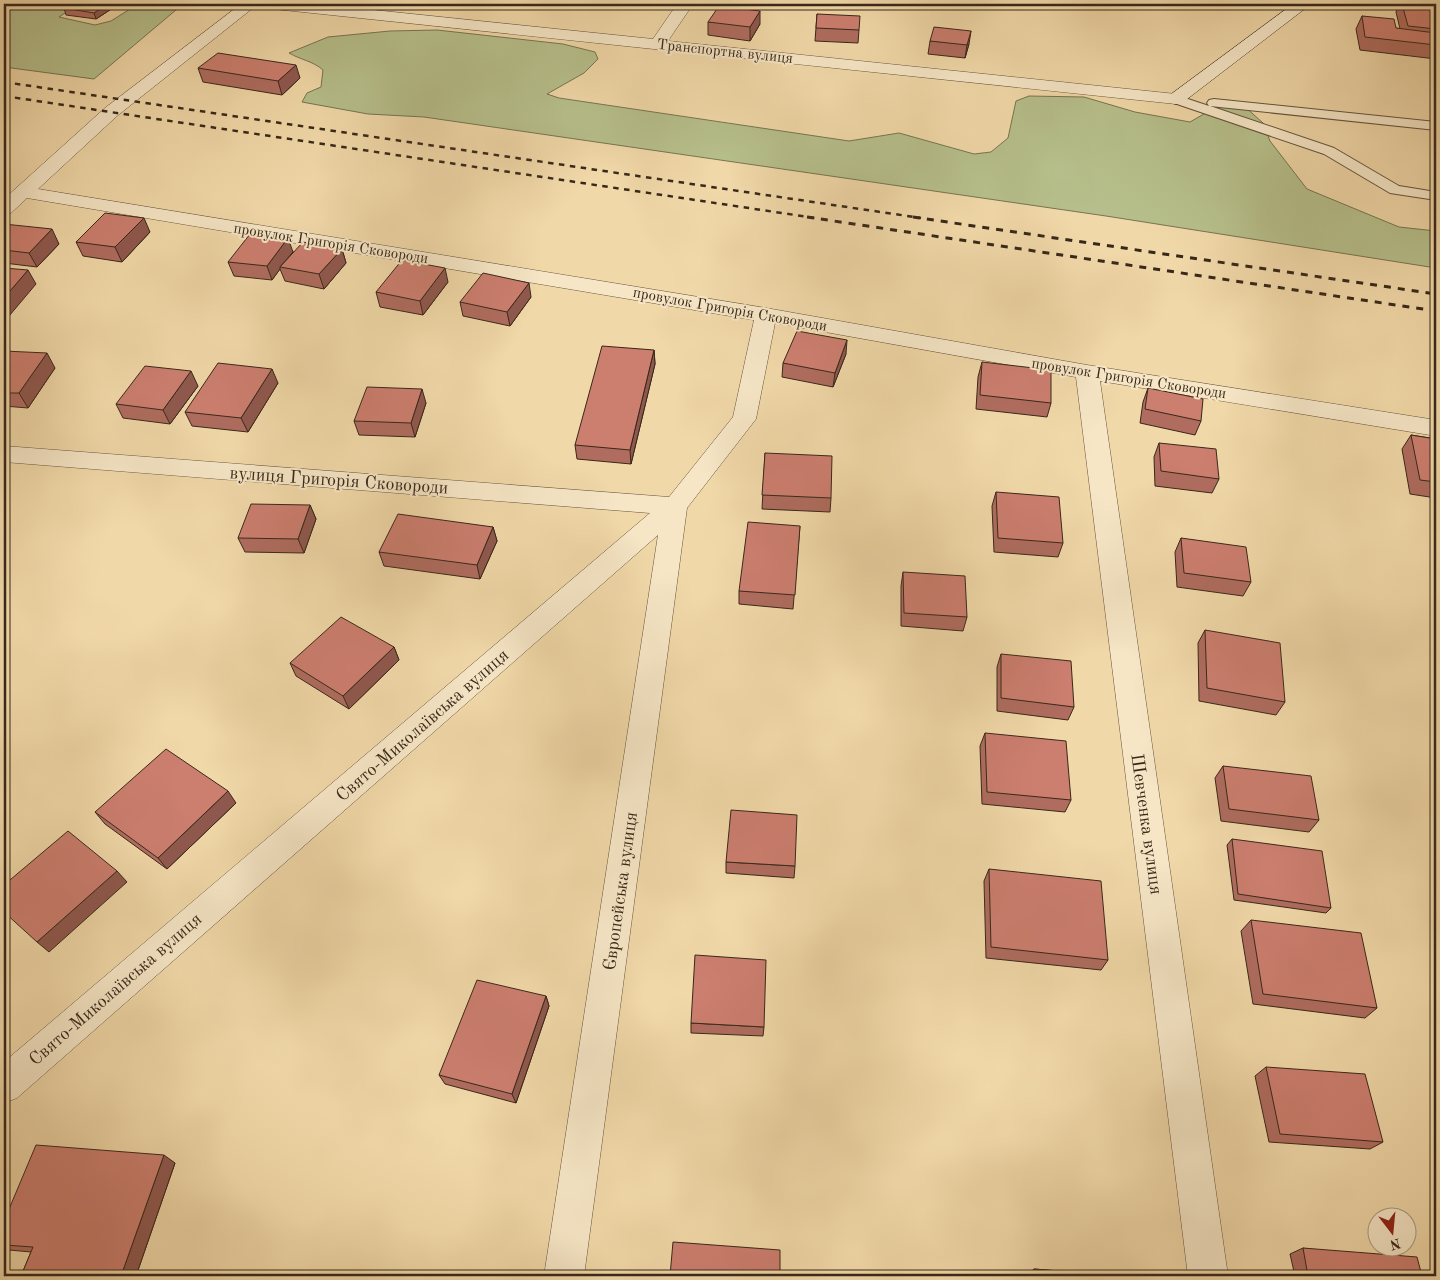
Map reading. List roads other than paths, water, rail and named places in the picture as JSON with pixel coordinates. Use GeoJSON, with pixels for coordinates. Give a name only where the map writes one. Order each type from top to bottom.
{"type":"FeatureCollection","features":[{"type":"Feature","properties":{"kind":"street"},"geometry":{"type":"LineString","coordinates":[[4,209],[111,112],[250,4]]}},
{"type":"Feature","properties":{"kind":"street","name":"Транспортна вулиця"},"geometry":{"type":"LineString","coordinates":[[274,4],[1176,99]]}},
{"type":"Feature","properties":{"kind":"street"},"geometry":{"type":"LineString","coordinates":[[658,44],[685,4]]}},
{"type":"Feature","properties":{"kind":"street"},"geometry":{"type":"LineString","coordinates":[[1176,99],[1303,4]]}},
{"type":"Feature","properties":{"kind":"street","name":"провулок Григорія Сковороди"},"geometry":{"type":"LineString","coordinates":[[24,192],[766,315],[1087,372],[1436,428]]}},
{"type":"Feature","properties":{"kind":"street","name":"Свято-Миколаївська вулиця"},"geometry":{"type":"LineString","coordinates":[[4,1086],[675,506],[744,419],[766,315]]}},
{"type":"Feature","properties":{"kind":"street","name":"Шевченка вулиця"},"geometry":{"type":"LineString","coordinates":[[1087,372],[1208,1276]]}},
{"type":"Feature","properties":{"kind":"street","name":"вулиця Григорія Сковороди"},"geometry":{"type":"LineString","coordinates":[[4,454],[675,506]]}},
{"type":"Feature","properties":{"kind":"street","name":"Європейська вулиця"},"geometry":{"type":"LineString","coordinates":[[564,1276],[675,506]]}},
{"type":"Feature","properties":{"kind":"lane"},"geometry":{"type":"LineString","coordinates":[[1176,99],[1436,126]]}},
{"type":"Feature","properties":{"kind":"lane"},"geometry":{"type":"LineString","coordinates":[[1176,99],[1329,151],[1395,190],[1436,196]]}},
{"type":"Feature","properties":{"kind":"railway"},"geometry":{"type":"LineString","coordinates":[[4,82],[921,218]]}},
{"type":"Feature","properties":{"kind":"railway"},"geometry":{"type":"LineString","coordinates":[[4,96],[815,218]]}},
{"type":"Feature","properties":{"kind":"railway"},"geometry":{"type":"LineString","coordinates":[[807,217],[1436,311]]}},
{"type":"Feature","properties":{"kind":"railway"},"geometry":{"type":"LineString","coordinates":[[913,217],[1436,294]]}}]}
